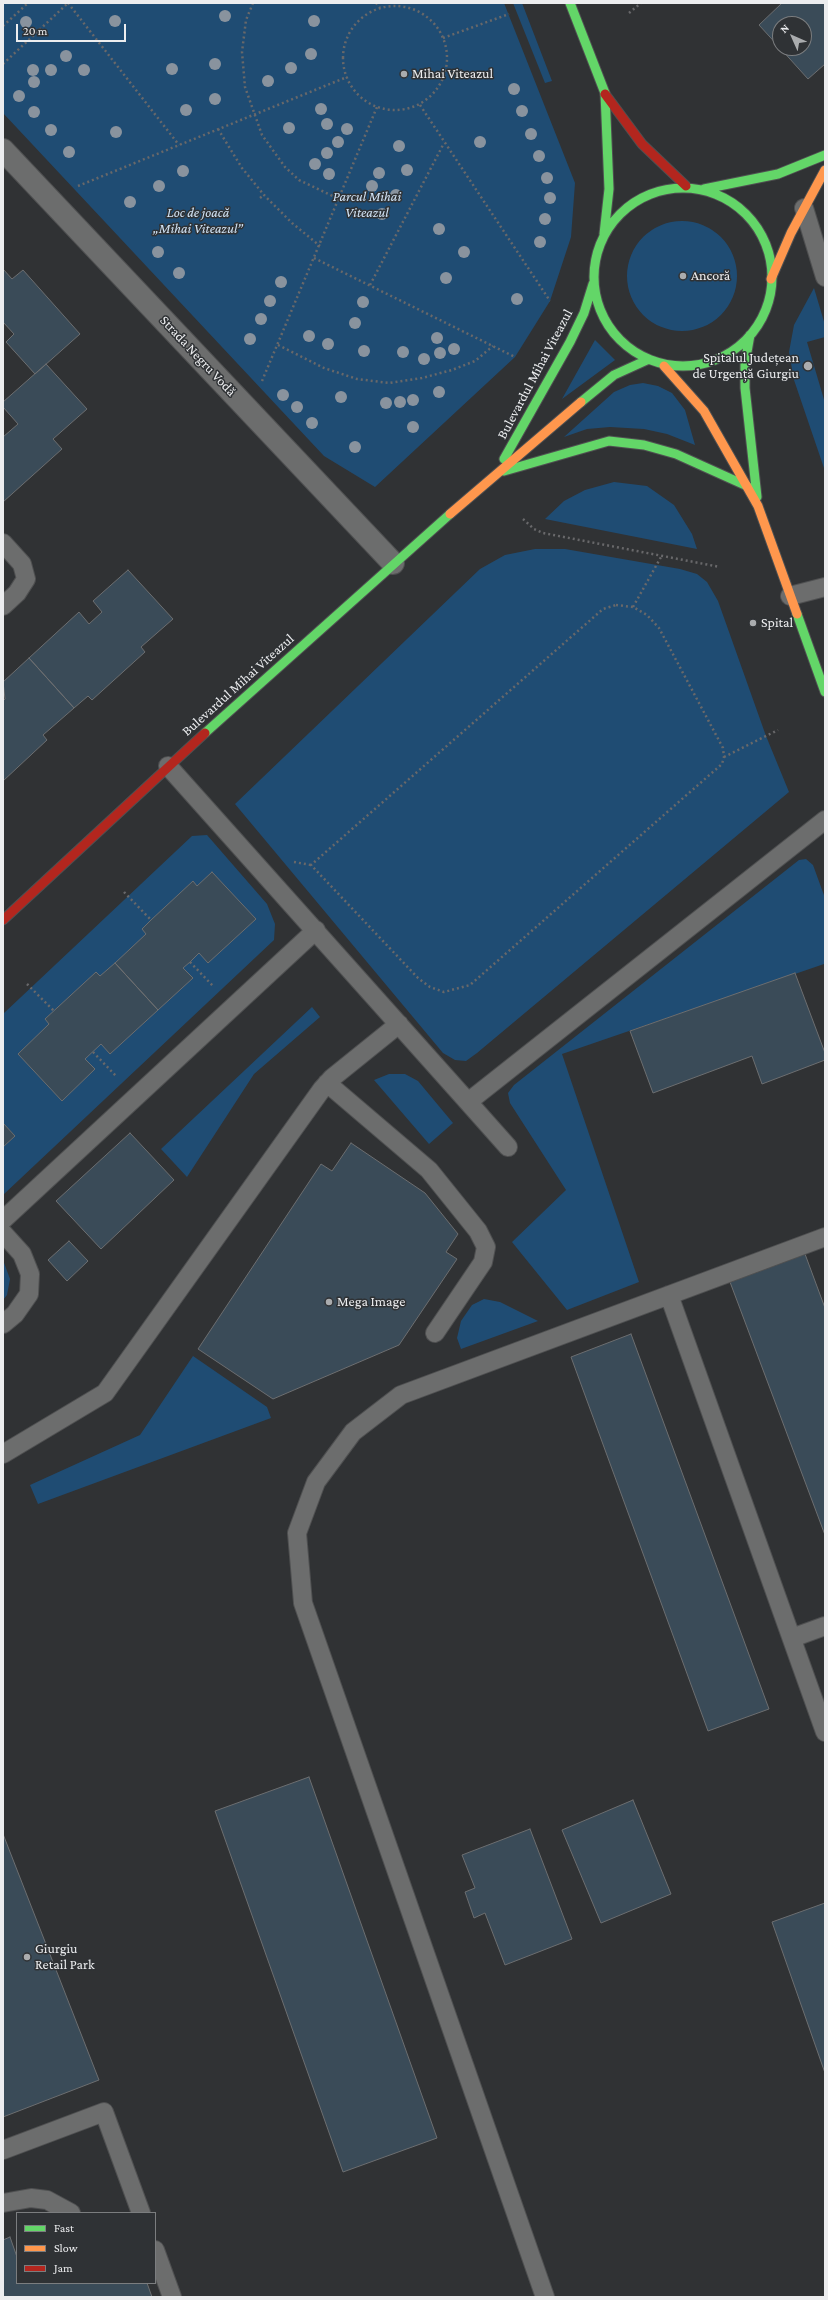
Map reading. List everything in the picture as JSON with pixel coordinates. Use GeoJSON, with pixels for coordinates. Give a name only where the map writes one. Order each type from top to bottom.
{"type":"FeatureCollection","features":[{"type":"Feature","properties":{"kind":"main road"},"geometry":{"type":"LineString","coordinates":[[570,3],[605,93],[642,144],[686,186]]}},
{"type":"Feature","properties":{"kind":"main road"},"geometry":{"type":"LineString","coordinates":[[604,235],[609,189],[608,133],[605,93]]}},
{"type":"Feature","properties":{"kind":"main road"},"geometry":{"type":"LineString","coordinates":[[704,189],[778,174],[825,155]]}},
{"type":"Feature","properties":{"kind":"main road"},"geometry":{"type":"LineString","coordinates":[[771,279],[804,208],[825,170]]}},
{"type":"Feature","properties":{"kind":"main road"},"geometry":{"type":"LineString","coordinates":[[686,186],[704,189],[726,198],[745,213],[760,232],[769,254],[771,279],[769,299],[762,318],[750,335],[727,353],[705,364],[685,367],[664,366],[647,360],[632,351],[613,332],[600,310],[593,284],[595,259],[604,235],[620,212],[642,198],[662,189],[686,186]]}},
{"type":"Feature","properties":{"kind":"main road","name":"Bulevardul Mihai Viteazul"},"geometry":{"type":"LineString","coordinates":[[495,474],[532,413],[570,342],[584,313],[593,284]]}},
{"type":"Feature","properties":{"kind":"main road"},"geometry":{"type":"LineString","coordinates":[[750,335],[745,363],[745,388],[758,506]]}},
{"type":"Feature","properties":{"kind":"main road","name":"Bulevardul Mihai Viteazul"},"geometry":{"type":"LineString","coordinates":[[3,920],[168,766],[393,563],[495,474],[614,375],[647,360]]}},
{"type":"Feature","properties":{"kind":"main road"},"geometry":{"type":"LineString","coordinates":[[664,366],[704,411],[758,506],[825,692]]}},
{"type":"Feature","properties":{"kind":"main road"},"geometry":{"type":"LineString","coordinates":[[495,474],[609,441],[644,445],[676,454],[713,468],[747,486]]}},
{"type":"Feature","properties":{"kind":"street","name":"Strada Negru Vodă"},"geometry":{"type":"LineString","coordinates":[[3,150],[393,563]]}},
{"type":"Feature","properties":{"kind":"lane"},"geometry":{"type":"LineString","coordinates":[[804,208],[825,277]]}},
{"type":"Feature","properties":{"kind":"lane"},"geometry":{"type":"LineString","coordinates":[[3,543],[22,564],[26,579],[17,593],[3,606]]}},
{"type":"Feature","properties":{"kind":"lane"},"geometry":{"type":"LineString","coordinates":[[790,596],[825,587]]}},
{"type":"Feature","properties":{"kind":"lane"},"geometry":{"type":"LineString","coordinates":[[168,766],[316,930],[508,1148]]}},
{"type":"Feature","properties":{"kind":"lane"},"geometry":{"type":"LineString","coordinates":[[468,1102],[825,820]]}},
{"type":"Feature","properties":{"kind":"lane"},"geometry":{"type":"LineString","coordinates":[[3,1220],[316,930]]}},
{"type":"Feature","properties":{"kind":"lane"},"geometry":{"type":"LineString","coordinates":[[3,1454],[98,1398],[110,1386],[327,1083],[399,1024]]}},
{"type":"Feature","properties":{"kind":"lane"},"geometry":{"type":"LineString","coordinates":[[327,1083],[429,1170],[478,1231],[486,1247],[483,1262],[436,1334]]}},
{"type":"Feature","properties":{"kind":"lane"},"geometry":{"type":"LineString","coordinates":[[3,1233],[22,1254],[30,1274],[30,1294],[15,1314],[3,1324]]}},
{"type":"Feature","properties":{"kind":"lane"},"geometry":{"type":"LineString","coordinates":[[545,2297],[304,1603],[297,1533],[316,1482],[325,1469],[353,1432],[401,1395],[825,1237]]}},
{"type":"Feature","properties":{"kind":"lane"},"geometry":{"type":"LineString","coordinates":[[669,1295],[825,1732]]}},
{"type":"Feature","properties":{"kind":"lane"},"geometry":{"type":"LineString","coordinates":[[792,1638],[825,1626]]}},
{"type":"Feature","properties":{"kind":"lane"},"geometry":{"type":"LineString","coordinates":[[3,2150],[104,2112],[141,2212]]}},
{"type":"Feature","properties":{"kind":"lane"},"geometry":{"type":"LineString","coordinates":[[3,2203],[31,2198],[46,2200],[69,2212]]}},
{"type":"Feature","properties":{"kind":"lane"},"geometry":{"type":"LineString","coordinates":[[156,2253],[172,2297]]}},
{"type":"Feature","properties":{"kind":"path"},"geometry":{"type":"LineString","coordinates":[[3,26],[28,3]]}},
{"type":"Feature","properties":{"kind":"path"},"geometry":{"type":"LineString","coordinates":[[3,64],[68,3],[179,144]]}},
{"type":"Feature","properties":{"kind":"path"},"geometry":{"type":"LineString","coordinates":[[253,3],[246,20],[242,52],[245,87],[253,115],[262,135],[285,167],[299,180],[339,199]]}},
{"type":"Feature","properties":{"kind":"path"},"geometry":{"type":"LineString","coordinates":[[378,3],[380,8]]}},
{"type":"Feature","properties":{"kind":"path"},"geometry":{"type":"LineString","coordinates":[[629,13],[640,3]]}},
{"type":"Feature","properties":{"kind":"path"},"geometry":{"type":"LineString","coordinates":[[399,6],[421,13],[437,27],[443,38],[448,59],[446,70],[436,90],[420,105],[397,110],[377,107],[357,94],[347,77],[344,63],[346,41],[358,22],[380,8],[399,6]]}},
{"type":"Feature","properties":{"kind":"path"},"geometry":{"type":"LineString","coordinates":[[443,38],[509,14]]}},
{"type":"Feature","properties":{"kind":"path"},"geometry":{"type":"LineString","coordinates":[[74,187],[347,77]]}},
{"type":"Feature","properties":{"kind":"path"},"geometry":{"type":"LineString","coordinates":[[420,105],[550,301]]}},
{"type":"Feature","properties":{"kind":"path"},"geometry":{"type":"LineString","coordinates":[[260,387],[377,107]]}},
{"type":"Feature","properties":{"kind":"path"},"geometry":{"type":"LineString","coordinates":[[218,129],[242,168],[264,195],[292,224],[320,246]]}},
{"type":"Feature","properties":{"kind":"path"},"geometry":{"type":"LineString","coordinates":[[370,285],[444,143]]}},
{"type":"Feature","properties":{"kind":"path"},"geometry":{"type":"LineString","coordinates":[[260,198],[264,195]]}},
{"type":"Feature","properties":{"kind":"path"},"geometry":{"type":"LineString","coordinates":[[314,258],[515,357]]}},
{"type":"Feature","properties":{"kind":"path"},"geometry":{"type":"LineString","coordinates":[[278,345],[324,368],[357,379],[389,383],[422,378],[475,362],[493,346]]}},
{"type":"Feature","properties":{"kind":"path"},"geometry":{"type":"LineString","coordinates":[[523,519],[529,526],[543,534],[720,567]]}},
{"type":"Feature","properties":{"kind":"path"},"geometry":{"type":"LineString","coordinates":[[633,608],[661,556]]}},
{"type":"Feature","properties":{"kind":"path"},"geometry":{"type":"LineString","coordinates":[[724,757],[719,738],[659,628],[647,615],[633,608],[616,605],[603,609],[311,865],[418,978],[430,987],[444,992],[458,989],[470,985],[716,771],[724,757],[778,730]]}},
{"type":"Feature","properties":{"kind":"path"},"geometry":{"type":"LineString","coordinates":[[124,892],[151,920]]}},
{"type":"Feature","properties":{"kind":"path"},"geometry":{"type":"LineString","coordinates":[[190,962],[232,1008]]}},
{"type":"Feature","properties":{"kind":"path"},"geometry":{"type":"LineString","coordinates":[[27,984],[54,1011]]}},
{"type":"Feature","properties":{"kind":"green space","name":"Parcul Mihai Viteazul"},"geometry":{"type":"Polygon","coordinates":[[[3,3],[504,3],[575,183],[571,237],[550,301],[515,357],[375,487],[324,456],[3,113],[3,3]]]}},
{"type":"Feature","properties":{"kind":"green space"},"geometry":{"type":"Polygon","coordinates":[[[513,3],[522,3],[552,81],[545,83],[513,3]]]}},
{"type":"Feature","properties":{"kind":"green space"},"geometry":{"type":"Polygon","coordinates":[[[682,221],[703,225],[713,230],[721,237],[728,245],[733,255],[737,276],[733,297],[728,307],[721,315],[713,322],[703,327],[682,331],[661,327],[651,322],[643,315],[636,307],[631,297],[627,276],[631,255],[636,245],[643,237],[651,230],[661,225],[682,221]]]}},
{"type":"Feature","properties":{"kind":"green space","name":"Spitalul Județean de Urgență Giurgiu"},"geometry":{"type":"Polygon","coordinates":[[[814,288],[825,325],[825,337],[807,342],[825,403],[825,471],[794,380],[789,352],[794,325],[814,288]]]}},
{"type":"Feature","properties":{"kind":"green space"},"geometry":{"type":"Polygon","coordinates":[[[595,340],[615,360],[562,399],[595,340]]]}},
{"type":"Feature","properties":{"kind":"green space"},"geometry":{"type":"Polygon","coordinates":[[[643,383],[658,386],[672,393],[685,410],[695,445],[667,434],[644,429],[610,427],[587,429],[564,437],[614,392],[630,385],[643,383]]]}},
{"type":"Feature","properties":{"kind":"green space"},"geometry":{"type":"Polygon","coordinates":[[[614,482],[647,486],[674,505],[692,534],[697,549],[545,519],[564,501],[585,490],[614,482]]]}},
{"type":"Feature","properties":{"kind":"green space"},"geometry":{"type":"Polygon","coordinates":[[[535,549],[565,549],[680,569],[697,574],[707,582],[718,601],[766,736],[789,792],[477,1053],[466,1061],[455,1060],[443,1053],[235,804],[480,569],[505,555],[535,549]]]}},
{"type":"Feature","properties":{"kind":"green space"},"geometry":{"type":"Polygon","coordinates":[[[207,835],[267,904],[275,924],[274,940],[3,1195],[3,1147],[15,1136],[3,1123],[3,1014],[192,836],[207,835]]]}},
{"type":"Feature","properties":{"kind":"green space"},"geometry":{"type":"Polygon","coordinates":[[[806,859],[813,865],[825,898],[825,967],[824,964],[562,1054],[639,1282],[567,1310],[512,1242],[566,1190],[510,1103],[508,1093],[514,1085],[799,860],[806,859]]]}},
{"type":"Feature","properties":{"kind":"green space"},"geometry":{"type":"Polygon","coordinates":[[[312,1007],[320,1017],[254,1074],[187,1177],[161,1149],[312,1007]]]}},
{"type":"Feature","properties":{"kind":"green space"},"geometry":{"type":"Polygon","coordinates":[[[389,1074],[405,1074],[418,1081],[453,1123],[429,1144],[374,1080],[389,1074]]]}},
{"type":"Feature","properties":{"kind":"green space"},"geometry":{"type":"Polygon","coordinates":[[[3,1260],[10,1279],[7,1295],[3,1300],[3,1260]]]}},
{"type":"Feature","properties":{"kind":"green space"},"geometry":{"type":"Polygon","coordinates":[[[484,1299],[500,1302],[538,1321],[461,1349],[457,1338],[461,1321],[472,1305],[484,1299]]]}},
{"type":"Feature","properties":{"kind":"green space"},"geometry":{"type":"Polygon","coordinates":[[[193,1356],[267,1407],[271,1418],[38,1504],[30,1485],[140,1435],[193,1356]]]}},
{"type":"Feature","properties":{"kind":"building"},"geometry":{"type":"Polygon","coordinates":[[[782,3],[825,3],[825,64],[808,79],[787,56],[812,56],[812,16],[772,16],[772,39],[759,25],[782,3]]]}},
{"type":"Feature","properties":{"kind":"building"},"geometry":{"type":"Polygon","coordinates":[[[3,269],[12,279],[23,270],[80,334],[35,374],[6,342],[14,334],[3,322],[3,269]]]}},
{"type":"Feature","properties":{"kind":"building"},"geometry":{"type":"Polygon","coordinates":[[[46,364],[87,409],[53,439],[62,449],[3,502],[3,437],[18,424],[3,407],[3,402],[46,364]]]}},
{"type":"Feature","properties":{"kind":"building"},"geometry":{"type":"Polygon","coordinates":[[[128,570],[173,619],[141,647],[145,652],[92,700],[88,696],[74,708],[29,658],[79,612],[89,624],[102,612],[93,601],[128,570]]]}},
{"type":"Feature","properties":{"kind":"building"},"geometry":{"type":"Polygon","coordinates":[[[29,658],[74,708],[43,735],[47,740],[3,781],[3,701],[5,699],[3,682],[29,658]]]}},
{"type":"Feature","properties":{"kind":"building"},"geometry":{"type":"Polygon","coordinates":[[[212,872],[256,919],[208,963],[199,953],[183,968],[193,978],[158,1010],[115,963],[146,934],[142,929],[151,920],[193,881],[197,886],[212,872]]]}},
{"type":"Feature","properties":{"kind":"building"},"geometry":{"type":"Polygon","coordinates":[[[115,963],[158,1010],[110,1054],[101,1044],[85,1059],[95,1069],[62,1101],[18,1054],[49,1024],[45,1019],[96,972],[100,976],[115,963]]]}},
{"type":"Feature","properties":{"kind":"building"},"geometry":{"type":"Polygon","coordinates":[[[795,973],[825,1053],[825,1060],[762,1084],[752,1056],[653,1093],[630,1031],[795,973]]]}},
{"type":"Feature","properties":{"kind":"building"},"geometry":{"type":"Polygon","coordinates":[[[3,1123],[15,1136],[3,1147],[3,1123]]]}},
{"type":"Feature","properties":{"kind":"building"},"geometry":{"type":"Polygon","coordinates":[[[130,1133],[174,1180],[101,1249],[56,1201],[130,1133]]]}},
{"type":"Feature","properties":{"kind":"building","name":"Mega Image"},"geometry":{"type":"Polygon","coordinates":[[[351,1143],[425,1193],[458,1234],[446,1252],[457,1259],[399,1345],[273,1399],[198,1349],[321,1164],[332,1171],[351,1143]]]}},
{"type":"Feature","properties":{"kind":"building"},"geometry":{"type":"Polygon","coordinates":[[[69,1241],[88,1261],[67,1281],[48,1260],[69,1241]]]}},
{"type":"Feature","properties":{"kind":"building"},"geometry":{"type":"Polygon","coordinates":[[[805,1254],[825,1308],[825,1535],[730,1282],[805,1254]]]}},
{"type":"Feature","properties":{"kind":"building"},"geometry":{"type":"Polygon","coordinates":[[[631,1334],[769,1709],[708,1731],[571,1357],[631,1334]]]}},
{"type":"Feature","properties":{"kind":"building"},"geometry":{"type":"Polygon","coordinates":[[[309,1777],[437,2138],[343,2172],[215,1811],[309,1777]]]}},
{"type":"Feature","properties":{"kind":"building"},"geometry":{"type":"Polygon","coordinates":[[[633,1800],[671,1894],[601,1923],[562,1830],[633,1800]]]}},
{"type":"Feature","properties":{"kind":"building"},"geometry":{"type":"Polygon","coordinates":[[[530,1829],[572,1939],[505,1965],[485,1913],[474,1918],[465,1892],[475,1888],[462,1855],[530,1829]]]}},
{"type":"Feature","properties":{"kind":"building","name":"Giurgiu Retail Park"},"geometry":{"type":"Polygon","coordinates":[[[3,1834],[99,2080],[3,2117],[3,1834]]]}},
{"type":"Feature","properties":{"kind":"building"},"geometry":{"type":"Polygon","coordinates":[[[825,1903],[825,2073],[772,1922],[825,1903]]]}},
{"type":"Feature","properties":{"kind":"building"},"geometry":{"type":"Polygon","coordinates":[[[10,2237],[16,2254],[16,2284],[147,2284],[152,2297],[3,2297],[3,2240],[10,2237]]]}},
{"type":"Feature","properties":{"kind":"traffic: fast"},"geometry":{"type":"LineString","coordinates":[[570,3],[605,93],[609,189],[604,234]]}},
{"type":"Feature","properties":{"kind":"traffic: fast"},"geometry":{"type":"LineString","coordinates":[[704,189],[778,174],[825,155]]}},
{"type":"Feature","properties":{"kind":"traffic: fast"},"geometry":{"type":"LineString","coordinates":[[674,188],[692,188],[717,195],[732,203],[746,214],[757,228],[765,243],[772,268],[772,277],[772,286],[765,311],[757,326],[746,340],[732,351],[709,362],[692,366],[674,366],[657,362],[641,355],[627,346],[614,333],[605,319],[598,303],[594,286],[594,268],[598,251],[605,235],[614,221],[627,208],[641,199],[657,192],[674,188]]}},
{"type":"Feature","properties":{"kind":"traffic: fast"},"geometry":{"type":"LineString","coordinates":[[504,459],[570,342],[584,313],[593,284]]}},
{"type":"Feature","properties":{"kind":"traffic: fast"},"geometry":{"type":"LineString","coordinates":[[750,335],[745,363],[745,388],[757,497]]}},
{"type":"Feature","properties":{"kind":"traffic: fast"},"geometry":{"type":"LineString","coordinates":[[581,402],[614,375],[647,360]]}},
{"type":"Feature","properties":{"kind":"traffic: fast"},"geometry":{"type":"LineString","coordinates":[[504,471],[609,441],[644,445],[676,454],[747,486]]}},
{"type":"Feature","properties":{"kind":"traffic: fast"},"geometry":{"type":"LineString","coordinates":[[205,733],[450,514]]}},
{"type":"Feature","properties":{"kind":"traffic: fast"},"geometry":{"type":"LineString","coordinates":[[797,614],[825,692]]}},
{"type":"Feature","properties":{"kind":"traffic: slow"},"geometry":{"type":"LineString","coordinates":[[771,279],[791,233],[825,170]]}},
{"type":"Feature","properties":{"kind":"traffic: slow"},"geometry":{"type":"LineString","coordinates":[[664,366],[704,411],[758,506],[797,614]]}},
{"type":"Feature","properties":{"kind":"traffic: slow"},"geometry":{"type":"LineString","coordinates":[[450,514],[581,402]]}},
{"type":"Feature","properties":{"kind":"traffic: jam"},"geometry":{"type":"LineString","coordinates":[[605,94],[642,144],[686,186]]}},
{"type":"Feature","properties":{"kind":"traffic: jam"},"geometry":{"type":"LineString","coordinates":[[3,920],[205,733]]}},
{"type":"Feature","properties":{"kind":"place","name":"Mihai Viteazul"},"geometry":{"type":"Point","coordinates":[404,74]}},
{"type":"Feature","properties":{"kind":"place","name":"Ancoră"},"geometry":{"type":"Point","coordinates":[683,276]}},
{"type":"Feature","properties":{"kind":"place","name":"Spitalul Județean de Urgență Giurgiu"},"geometry":{"type":"Point","coordinates":[808,366]}},
{"type":"Feature","properties":{"kind":"place","name":"Spital"},"geometry":{"type":"Point","coordinates":[753,623]}},
{"type":"Feature","properties":{"kind":"place","name":"Mega Image"},"geometry":{"type":"Point","coordinates":[329,1302]}},
{"type":"Feature","properties":{"kind":"place","name":"Giurgiu Retail Park"},"geometry":{"type":"Point","coordinates":[27,1957]}},
{"type":"Feature","properties":{"kind":"park label","name":"Loc de joacă „Mihai Viteazul”"},"geometry":{"type":"Point","coordinates":[198,222]}}]}
